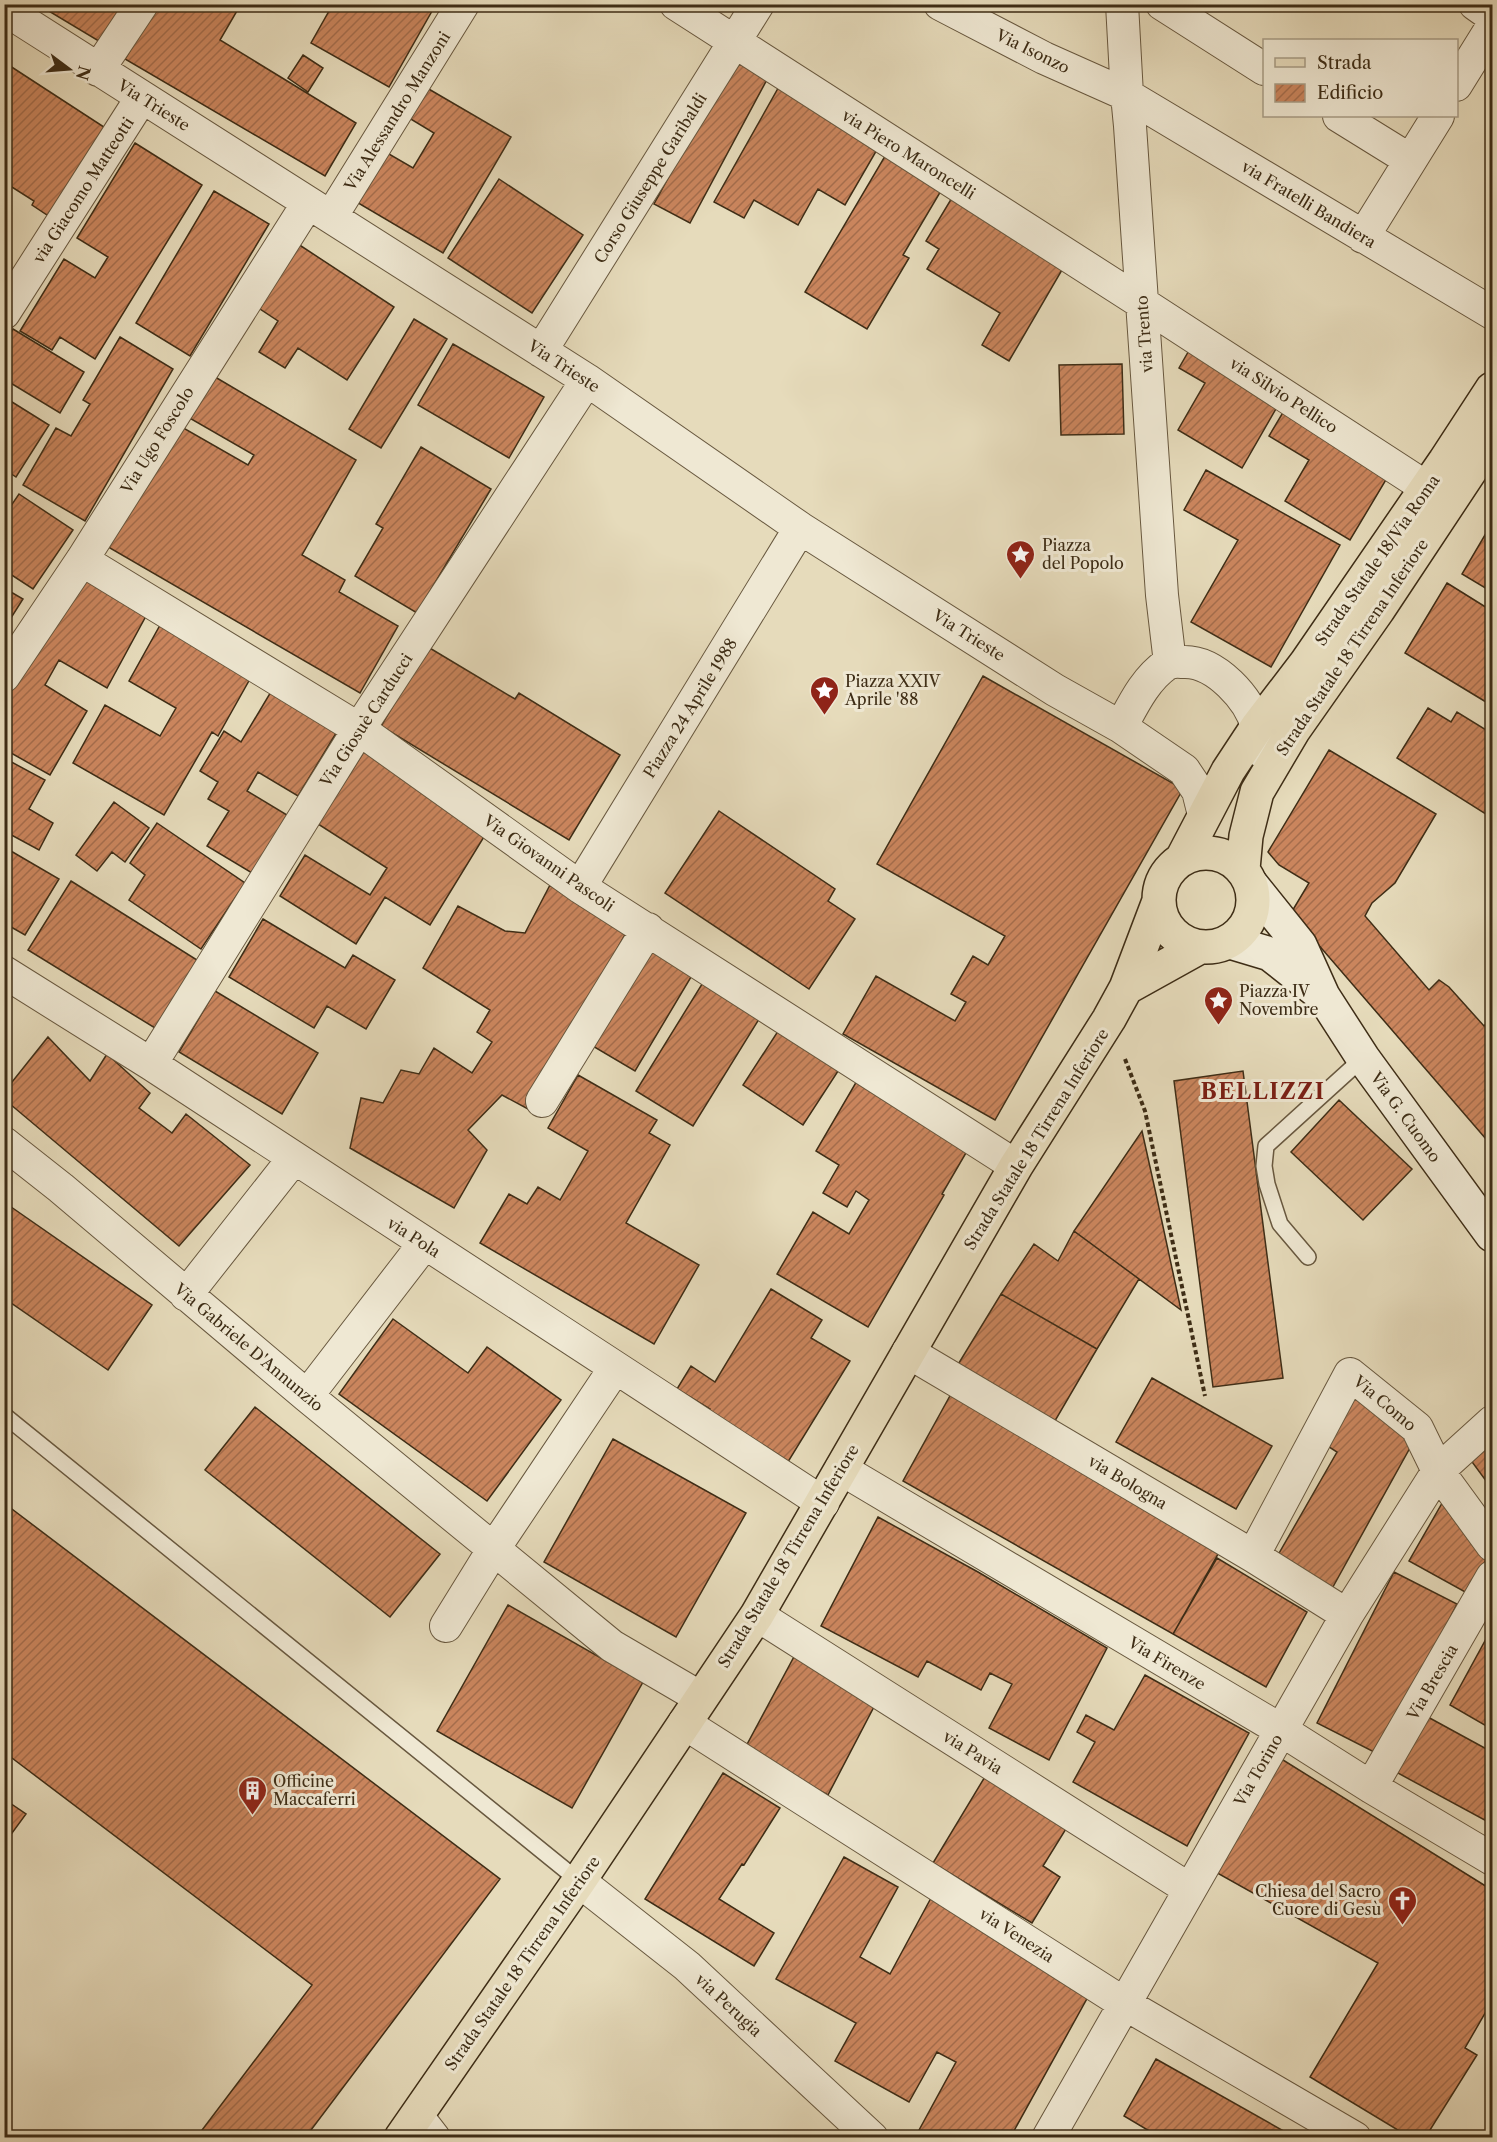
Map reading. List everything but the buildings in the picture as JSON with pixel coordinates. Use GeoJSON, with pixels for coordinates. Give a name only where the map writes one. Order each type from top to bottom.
{"type":"FeatureCollection","features":[{"type":"Feature","properties":{"kind":"main road","name":"Strada Statale 18/Via Roma"},"geometry":{"type":"LineString","coordinates":[[1257,727],[1306,663],[1427,488],[1492,389]]}},
{"type":"Feature","properties":{"kind":"main road","name":"Strada Statale 18 Tirrena Inferiore"},"geometry":{"type":"LineString","coordinates":[[1247,876],[1246,836],[1257,792],[1293,731],[1378,610],[1492,438]]}},
{"type":"Feature","properties":{"kind":"main road","name":"Strada Statale 18 Tirrena Inferiore"},"geometry":{"type":"LineString","coordinates":[[1182,859],[1228,771],[1257,727]]}},
{"type":"Feature","properties":{"kind":"main road"},"geometry":{"type":"LineString","coordinates":[[1198,853],[1215,854],[1230,859],[1247,876],[1254,900],[1251,916],[1243,931],[1230,942],[1215,948],[1198,948],[1182,942],[1170,931],[1162,917],[1159,901],[1162,885],[1170,870],[1182,859],[1198,853]]}},
{"type":"Feature","properties":{"kind":"main road","name":"Via G. Cuomo"},"geometry":{"type":"LineString","coordinates":[[1247,876],[1300,945],[1323,996],[1363,1058],[1492,1235]]}},
{"type":"Feature","properties":{"kind":"main road","name":"Strada Statale 18 Tirrena Inferiore"},"geometry":{"type":"LineString","coordinates":[[417,2130],[579,1881],[757,1615],[1016,1166],[1109,1019],[1126,988],[1159,901]]}},
{"type":"Feature","properties":{"kind":"main road","name":"Via G. Cuomo"},"geometry":{"type":"LineString","coordinates":[[1230,942],[1270,954],[1323,996]]}},
{"type":"Feature","properties":{"kind":"main road"},"geometry":{"type":"LineString","coordinates":[[1126,988],[1198,948]]}},
{"type":"Feature","properties":{"kind":"street"},"geometry":{"type":"LineString","coordinates":[[98,70],[142,4]]}},
{"type":"Feature","properties":{"kind":"street","name":"Via Alessandro Manzoni"},"geometry":{"type":"LineString","coordinates":[[319,210],[463,4]]}},
{"type":"Feature","properties":{"kind":"street","name":"via Piero Maroncelli"},"geometry":{"type":"LineString","coordinates":[[676,4],[1142,303]]}},
{"type":"Feature","properties":{"kind":"street","name":"Corso Giuseppe Garibaldi"},"geometry":{"type":"LineString","coordinates":[[541,351],[758,4]]}},
{"type":"Feature","properties":{"kind":"street","name":"Via Isonzo"},"geometry":{"type":"LineString","coordinates":[[940,4],[1034,52],[1126,95]]}},
{"type":"Feature","properties":{"kind":"street","name":"via Trento"},"geometry":{"type":"LineString","coordinates":[[1122,4],[1126,95],[1162,595],[1170,663]]}},
{"type":"Feature","properties":{"kind":"street"},"geometry":{"type":"LineString","coordinates":[[1162,4],[1263,68]]}},
{"type":"Feature","properties":{"kind":"street"},"geometry":{"type":"LineString","coordinates":[[1475,4],[1492,16]]}},
{"type":"Feature","properties":{"kind":"street","name":"Via Trieste"},"geometry":{"type":"LineString","coordinates":[[4,9],[587,380],[800,528],[1055,690],[1121,727],[1184,770],[1198,791],[1204,815]]}},
{"type":"Feature","properties":{"kind":"street"},"geometry":{"type":"LineString","coordinates":[[1458,82],[1492,27]]}},
{"type":"Feature","properties":{"kind":"street","name":"via Fratelli Bandiera"},"geometry":{"type":"LineString","coordinates":[[1126,95],[1492,313]]}},
{"type":"Feature","properties":{"kind":"street","name":"via Giacomo Matteotti"},"geometry":{"type":"LineString","coordinates":[[4,313],[142,97]]}},
{"type":"Feature","properties":{"kind":"street"},"geometry":{"type":"LineString","coordinates":[[1341,117],[1410,160]]}},
{"type":"Feature","properties":{"kind":"street"},"geometry":{"type":"LineString","coordinates":[[1363,237],[1437,117]]}},
{"type":"Feature","properties":{"kind":"street","name":"Via Ugo Foscolo"},"geometry":{"type":"LineString","coordinates":[[4,676],[319,210]]}},
{"type":"Feature","properties":{"kind":"street","name":"via Silvio Pellico"},"geometry":{"type":"LineString","coordinates":[[1142,303],[1427,488]]}},
{"type":"Feature","properties":{"kind":"street","name":"Via Giosuè Carducci"},"geometry":{"type":"LineString","coordinates":[[150,1064],[359,729],[587,380]]}},
{"type":"Feature","properties":{"kind":"street","name":"Piazza 24 Aprile 1988"},"geometry":{"type":"LineString","coordinates":[[580,887],[800,528]]}},
{"type":"Feature","properties":{"kind":"street","name":"Via Giovanni Pascoli"},"geometry":{"type":"LineString","coordinates":[[82,560],[359,729],[580,887],[1016,1166]]}},
{"type":"Feature","properties":{"kind":"street"},"geometry":{"type":"LineString","coordinates":[[1121,727],[1151,678],[1170,663],[1194,662],[1212,671],[1236,688],[1257,727],[1259,751],[1257,792]]}},
{"type":"Feature","properties":{"kind":"street"},"geometry":{"type":"LineString","coordinates":[[542,1101],[648,929]]}},
{"type":"Feature","properties":{"kind":"street","name":"via Pola"},"geometry":{"type":"LineString","coordinates":[[4,972],[150,1064],[823,1503]]}},
{"type":"Feature","properties":{"kind":"street","name":"Via Gabriele D'Annunzio"},"geometry":{"type":"LineString","coordinates":[[4,1143],[61,1188],[493,1550],[693,1710]]}},
{"type":"Feature","properties":{"kind":"street"},"geometry":{"type":"LineString","coordinates":[[186,1295],[294,1158]]}},
{"type":"Feature","properties":{"kind":"street"},"geometry":{"type":"LineString","coordinates":[[307,1396],[424,1244]]}},
{"type":"Feature","properties":{"kind":"street","name":"via Bologna"},"geometry":{"type":"LineString","coordinates":[[908,1352],[1253,1556],[1347,1615]]}},
{"type":"Feature","properties":{"kind":"street"},"geometry":{"type":"LineString","coordinates":[[446,1626],[493,1550],[615,1368]]}},
{"type":"Feature","properties":{"kind":"street","name":"Via Como"},"geometry":{"type":"LineString","coordinates":[[1253,1556],[1350,1374],[1417,1428],[1438,1471],[1492,1545]]}},
{"type":"Feature","properties":{"kind":"street","name":"Via Torino"},"geometry":{"type":"LineString","coordinates":[[1048,2138],[1347,1615],[1438,1471],[1492,1422]]}},
{"type":"Feature","properties":{"kind":"street","name":"Via Firenze"},"geometry":{"type":"LineString","coordinates":[[841,1469],[1281,1730],[1492,1859]]}},
{"type":"Feature","properties":{"kind":"street","name":"Via Brescia"},"geometry":{"type":"LineString","coordinates":[[1371,1787],[1492,1577]]}},
{"type":"Feature","properties":{"kind":"street","name":"via Pavia"},"geometry":{"type":"LineString","coordinates":[[757,1615],[1189,1889]]}},
{"type":"Feature","properties":{"kind":"street","name":"via Venezia"},"geometry":{"type":"LineString","coordinates":[[693,1710],[1125,2004],[1355,2138]]}},
{"type":"Feature","properties":{"kind":"street","name":"via Perugia"},"geometry":{"type":"LineString","coordinates":[[579,1881],[687,1966],[872,2138]]}},
{"type":"Feature","properties":{"kind":"lane"},"geometry":{"type":"LineString","coordinates":[[1308,1257],[1280,1224],[1267,1184],[1264,1166],[1266,1146],[1363,1058]]}},
{"type":"Feature","properties":{"kind":"lane"},"geometry":{"type":"LineString","coordinates":[[4,1415],[579,1881]]}},
{"type":"Feature","properties":{"kind":"path"},"geometry":{"type":"LineString","coordinates":[[1109,1019],[1145,1111],[1205,1396]]}},
{"type":"Feature","properties":{"kind":"place","name":"Piazza del Popolo"},"geometry":{"type":"Point","coordinates":[1021,580]}},
{"type":"Feature","properties":{"kind":"place","name":"Piazza XXIV Aprile '88"},"geometry":{"type":"Point","coordinates":[824,716]}},
{"type":"Feature","properties":{"kind":"place","name":"Piazza IV Novembre"},"geometry":{"type":"Point","coordinates":[1218,1026]}},
{"type":"Feature","properties":{"kind":"place","name":"Officine Maccaferri"},"geometry":{"type":"Point","coordinates":[252,1816]}},
{"type":"Feature","properties":{"kind":"place","name":"Chiesa del Sacro Cuore di Gesù"},"geometry":{"type":"Point","coordinates":[1402,1926]}},
{"type":"Feature","properties":{"kind":"district","name":"BELLIZZI"},"geometry":{"type":"Point","coordinates":[1263,1091]}}]}
